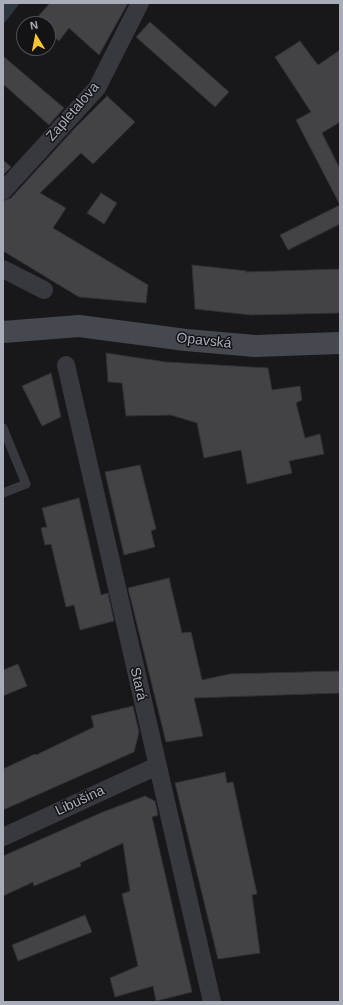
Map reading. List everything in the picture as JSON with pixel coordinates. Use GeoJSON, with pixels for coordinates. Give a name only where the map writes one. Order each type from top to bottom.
{"type":"FeatureCollection","features":[{"type":"Feature","properties":{"kind":"main road","name":"Opavská"},"geometry":{"type":"LineString","coordinates":[[3,332],[68,326],[92,327],[186,340],[241,345],[340,343]]}},
{"type":"Feature","properties":{"kind":"street","name":"Zapletalova"},"geometry":{"type":"LineString","coordinates":[[3,191],[96,88],[140,3]]}},
{"type":"Feature","properties":{"kind":"street"},"geometry":{"type":"LineString","coordinates":[[3,269],[44,290]]}},
{"type":"Feature","properties":{"kind":"street","name":"Stará"},"geometry":{"type":"LineString","coordinates":[[66,365],[212,1002]]}},
{"type":"Feature","properties":{"kind":"street","name":"Libušina"},"geometry":{"type":"LineString","coordinates":[[3,837],[157,766]]}},
{"type":"Feature","properties":{"kind":"lane"},"geometry":{"type":"LineString","coordinates":[[3,428],[26,484],[3,493]]}},
{"type":"Feature","properties":{"kind":"shaded area"},"geometry":{"type":"Polygon","coordinates":[[[3,3],[20,3],[3,25],[3,3]]]}},
{"type":"Feature","properties":{"kind":"building"},"geometry":{"type":"Polygon","coordinates":[[[50,3],[128,3],[99,55],[69,28],[59,41],[56,39],[56,16],[39,16],[50,3]]]}},
{"type":"Feature","properties":{"kind":"building"},"geometry":{"type":"Polygon","coordinates":[[[150,22],[229,92],[215,107],[136,37],[150,22]]]}},
{"type":"Feature","properties":{"kind":"building"},"geometry":{"type":"Polygon","coordinates":[[[300,41],[318,65],[340,50],[340,122],[322,133],[340,169],[340,205],[296,120],[311,112],[275,57],[300,41]]]}},
{"type":"Feature","properties":{"kind":"building"},"geometry":{"type":"Polygon","coordinates":[[[3,56],[64,108],[49,125],[3,84],[3,56]]]}},
{"type":"Feature","properties":{"kind":"building"},"geometry":{"type":"Polygon","coordinates":[[[107,96],[135,122],[93,164],[81,153],[40,193],[66,208],[53,228],[148,285],[146,303],[79,297],[3,251],[3,201],[11,198],[75,128],[107,96]]]}},
{"type":"Feature","properties":{"kind":"building"},"geometry":{"type":"Polygon","coordinates":[[[3,160],[11,167],[3,175],[3,160]]]}},
{"type":"Feature","properties":{"kind":"building"},"geometry":{"type":"Polygon","coordinates":[[[101,193],[117,203],[104,224],[87,213],[101,193]]]}},
{"type":"Feature","properties":{"kind":"building"},"geometry":{"type":"Polygon","coordinates":[[[340,205],[340,224],[288,250],[280,235],[340,205]]]}},
{"type":"Feature","properties":{"kind":"building"},"geometry":{"type":"Polygon","coordinates":[[[192,265],[247,271],[245,272],[340,269],[340,313],[251,315],[195,309],[192,265]]]}},
{"type":"Feature","properties":{"kind":"building"},"geometry":{"type":"Polygon","coordinates":[[[106,353],[166,362],[268,368],[272,390],[300,386],[302,400],[296,403],[305,438],[320,434],[324,454],[289,461],[292,473],[247,484],[241,450],[204,458],[197,423],[171,415],[126,416],[122,383],[108,382],[106,353]]]}},
{"type":"Feature","properties":{"kind":"building"},"geometry":{"type":"Polygon","coordinates":[[[51,373],[61,417],[42,426],[22,386],[51,373]]]}},
{"type":"Feature","properties":{"kind":"building"},"geometry":{"type":"Polygon","coordinates":[[[140,465],[156,529],[151,531],[155,547],[124,555],[105,472],[140,465]]]}},
{"type":"Feature","properties":{"kind":"building"},"geometry":{"type":"Polygon","coordinates":[[[79,498],[101,595],[108,593],[114,621],[80,630],[74,605],[66,607],[51,544],[45,545],[41,528],[47,527],[42,508],[79,498]]]}},
{"type":"Feature","properties":{"kind":"building"},"geometry":{"type":"Polygon","coordinates":[[[169,578],[182,633],[191,632],[202,680],[230,674],[340,671],[340,693],[194,698],[203,736],[166,742],[128,588],[169,578]]]}},
{"type":"Feature","properties":{"kind":"building"},"geometry":{"type":"Polygon","coordinates":[[[18,664],[27,686],[3,696],[3,670],[18,664]]]}},
{"type":"Feature","properties":{"kind":"building"},"geometry":{"type":"Polygon","coordinates":[[[133,706],[139,732],[134,752],[3,810],[3,769],[94,727],[91,716],[133,706]]]}},
{"type":"Feature","properties":{"kind":"building"},"geometry":{"type":"Polygon","coordinates":[[[225,772],[227,783],[233,782],[257,894],[252,895],[260,953],[218,959],[175,783],[225,772]]]}},
{"type":"Feature","properties":{"kind":"building"},"geometry":{"type":"Polygon","coordinates":[[[145,796],[155,801],[158,815],[152,817],[192,992],[156,1001],[153,986],[115,997],[110,978],[138,966],[122,894],[130,891],[123,843],[80,863],[81,866],[34,886],[33,882],[3,896],[3,856],[103,812],[145,796]]]}},
{"type":"Feature","properties":{"kind":"building"},"geometry":{"type":"Polygon","coordinates":[[[85,915],[92,932],[18,961],[12,945],[85,915]]]}}]}
